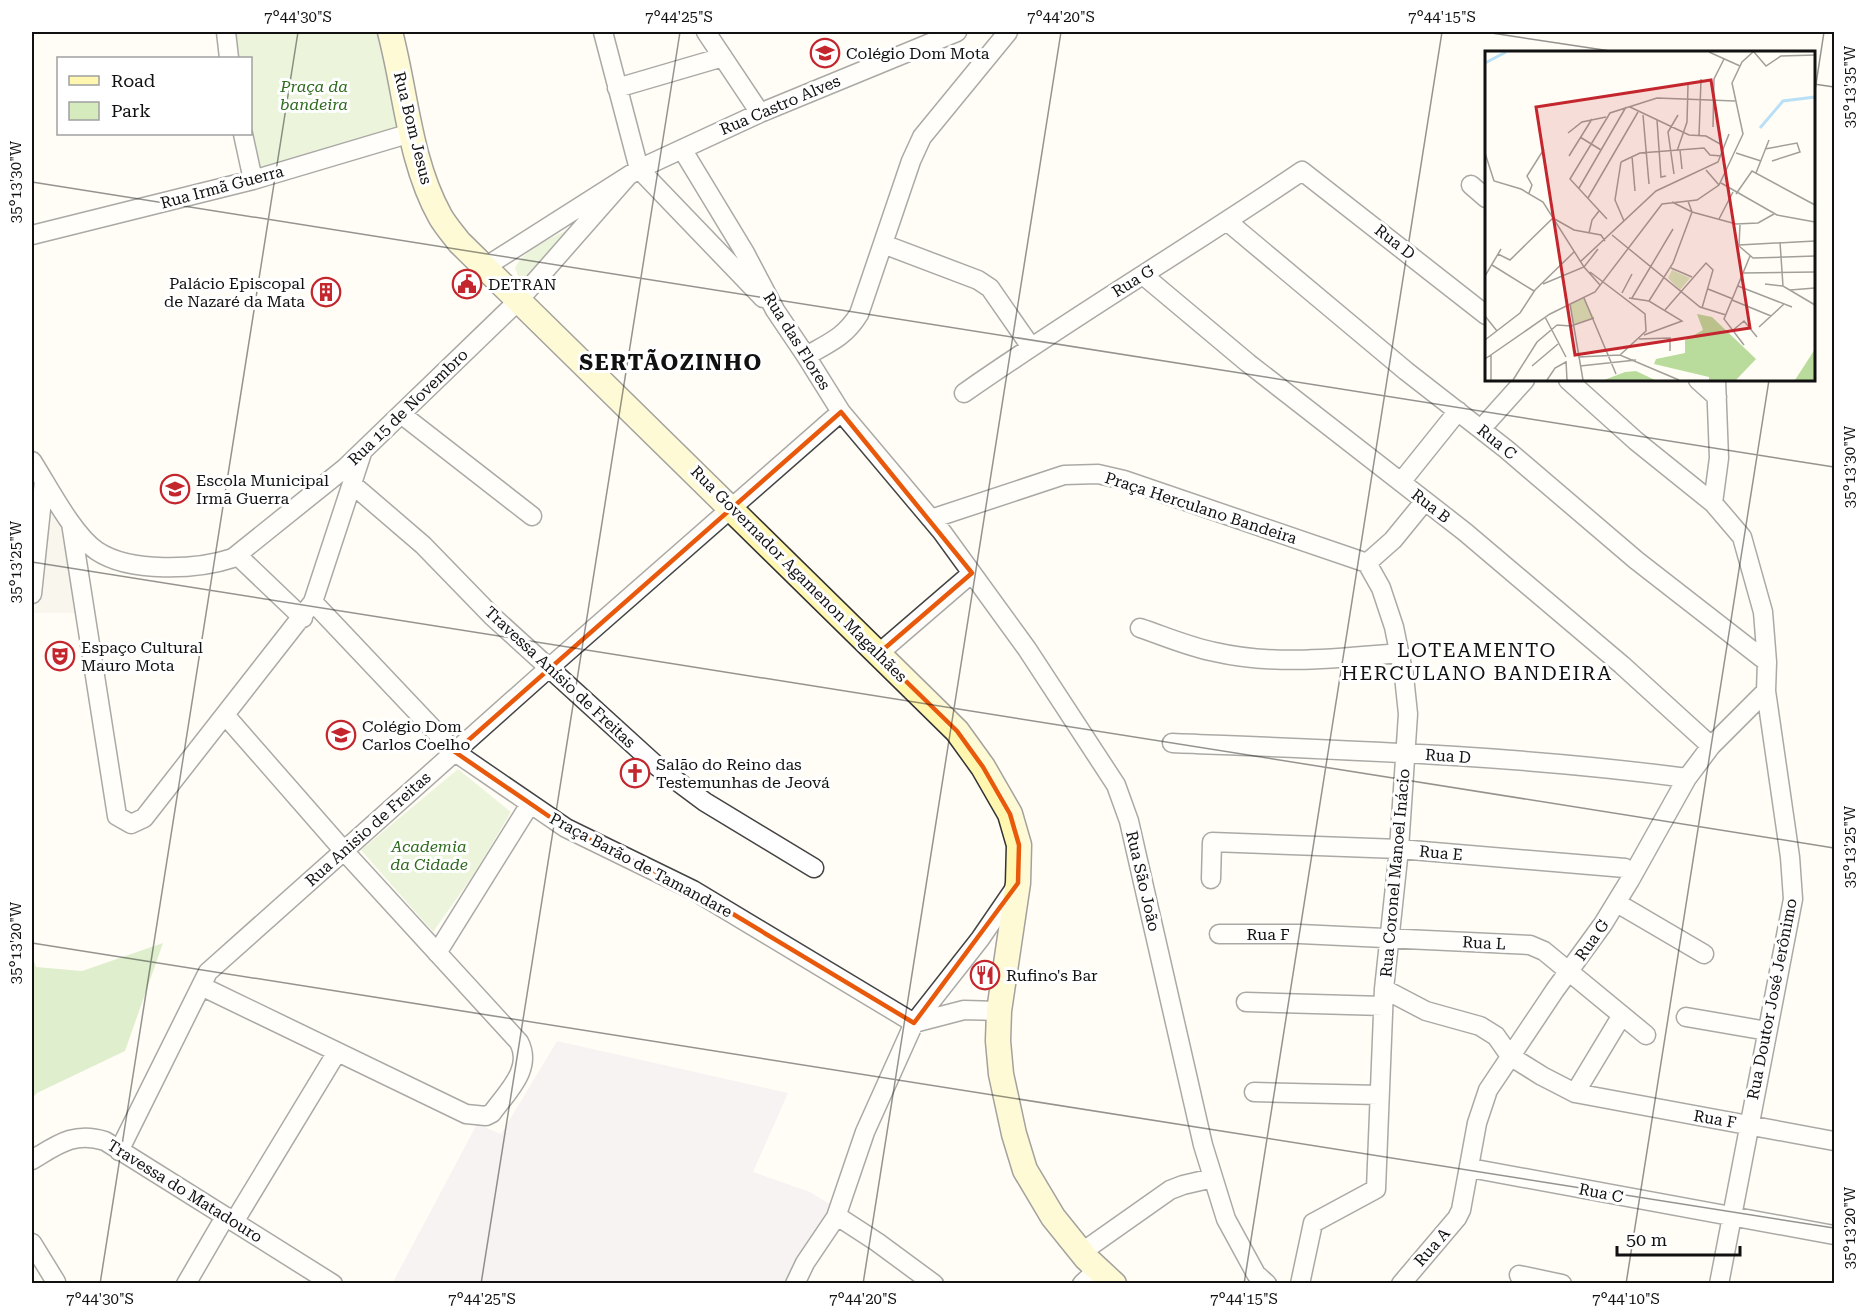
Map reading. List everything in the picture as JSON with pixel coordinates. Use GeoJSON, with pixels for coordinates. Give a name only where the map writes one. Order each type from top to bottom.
{"type":"FeatureCollection","features":[{"type":"Feature","properties":{"kind":"street"},"geometry":{"type":"LineString","coordinates":[[226,32],[229,57]]}},
{"type":"Feature","properties":{"kind":"street","name":"Rua Bom Jesus"},"geometry":{"type":"LineString","coordinates":[[390,32],[411,133],[425,182],[440,217],[459,242],[519,300]]}},
{"type":"Feature","properties":{"kind":"street"},"geometry":{"type":"LineString","coordinates":[[603,32],[618,89],[633,173],[775,310]]}},
{"type":"Feature","properties":{"kind":"street"},"geometry":{"type":"LineString","coordinates":[[706,32],[760,113]]}},
{"type":"Feature","properties":{"kind":"street","name":"Rua Castro Alves"},"geometry":{"type":"LineString","coordinates":[[485,267],[633,173],[760,113],[957,32]]}},
{"type":"Feature","properties":{"kind":"street"},"geometry":{"type":"LineString","coordinates":[[806,356],[843,335],[851,328],[860,314],[911,161],[922,136],[1008,32]]}},
{"type":"Feature","properties":{"kind":"street"},"geometry":{"type":"LineString","coordinates":[[618,89],[723,57]]}},
{"type":"Feature","properties":{"kind":"street","name":"Rua Irmã Guerra"},"geometry":{"type":"LineString","coordinates":[[32,235],[253,180],[411,133]]}},
{"type":"Feature","properties":{"kind":"street"},"geometry":{"type":"LineString","coordinates":[[243,135],[253,180]]}},
{"type":"Feature","properties":{"kind":"street","name":"Rua das Flores"},"geometry":{"type":"LineString","coordinates":[[682,149],[745,253],[775,310],[841,412],[931,519]]}},
{"type":"Feature","properties":{"kind":"street","name":"Rua G"},"geometry":{"type":"LineString","coordinates":[[964,393],[1031,347],[1228,222],[1302,171]]}},
{"type":"Feature","properties":{"kind":"street","name":"Rua D"},"geometry":{"type":"LineString","coordinates":[[1302,171],[1485,314]]}},
{"type":"Feature","properties":{"kind":"street","name":"Rua 15 de Novembro"},"geometry":{"type":"LineString","coordinates":[[237,555],[345,468],[401,414],[519,300],[633,173]]}},
{"type":"Feature","properties":{"kind":"street"},"geometry":{"type":"LineString","coordinates":[[1471,185],[1485,197]]}},
{"type":"Feature","properties":{"kind":"street","name":"Rua C"},"geometry":{"type":"LineString","coordinates":[[1228,222],[1406,371],[1481,429],[1636,560],[1767,662]]}},
{"type":"Feature","properties":{"kind":"street"},"geometry":{"type":"LineString","coordinates":[[884,244],[978,280],[990,288],[1031,347]]}},
{"type":"Feature","properties":{"kind":"street","name":"Rua B"},"geometry":{"type":"LineString","coordinates":[[1143,275],[1248,363],[1474,539],[1622,665],[1711,746]]}},
{"type":"Feature","properties":{"kind":"street","name":"Rua Governador Agamenon Magalhães"},"geometry":{"type":"LineString","coordinates":[[519,300],[957,731],[983,767],[1010,814],[1019,845],[1018,883],[999,1011],[998,1041],[1001,1074],[1014,1134],[1025,1170],[1053,1217],[1094,1272]]}},
{"type":"Feature","properties":{"kind":"street"},"geometry":{"type":"LineString","coordinates":[[1481,429],[1524,381]]}},
{"type":"Feature","properties":{"kind":"street"},"geometry":{"type":"LineString","coordinates":[[1569,381],[1636,441],[1713,503]]}},
{"type":"Feature","properties":{"kind":"street"},"geometry":{"type":"LineString","coordinates":[[1700,381],[1717,388],[1719,458],[1713,503]]}},
{"type":"Feature","properties":{"kind":"street"},"geometry":{"type":"LineString","coordinates":[[1401,482],[1458,411]]}},
{"type":"Feature","properties":{"kind":"street","name":"Rua Anisio de Freitas"},"geometry":{"type":"LineString","coordinates":[[119,1151],[208,972],[550,667],[841,412]]}},
{"type":"Feature","properties":{"kind":"street"},"geometry":{"type":"LineString","coordinates":[[401,414],[532,516]]}},
{"type":"Feature","properties":{"kind":"street"},"geometry":{"type":"LineString","coordinates":[[71,522],[117,816],[131,824],[144,818],[308,610],[363,450]]}},
{"type":"Feature","properties":{"kind":"street"},"geometry":{"type":"LineString","coordinates":[[32,462],[78,533],[97,551],[116,560],[165,567],[220,562],[237,555]]}},
{"type":"Feature","properties":{"kind":"street","name":"Praça Herculano Bandeira"},"geometry":{"type":"LineString","coordinates":[[931,519],[1064,475],[1098,474],[1124,480],[1367,563]]}},
{"type":"Feature","properties":{"kind":"street"},"geometry":{"type":"LineString","coordinates":[[32,594],[44,481]]}},
{"type":"Feature","properties":{"kind":"street","name":"Travessa Anísio de Freitas"},"geometry":{"type":"LineString","coordinates":[[352,484],[423,545],[492,616],[658,766],[705,802],[814,868]]}},
{"type":"Feature","properties":{"kind":"street"},"geometry":{"type":"LineString","coordinates":[[1367,563],[1393,540],[1424,502]]}},
{"type":"Feature","properties":{"kind":"street","name":"Rua Doutor José Jerônimo"},"geometry":{"type":"LineString","coordinates":[[1713,503],[1742,537],[1763,612],[1767,662],[1766,691],[1790,856],[1793,899],[1719,1284]]}},
{"type":"Feature","properties":{"kind":"street","name":"Rua São João"},"geometry":{"type":"LineString","coordinates":[[931,519],[1027,650],[1116,785],[1129,821],[1203,1145],[1226,1219],[1256,1274],[1267,1284]]}},
{"type":"Feature","properties":{"kind":"street","name":"Praça Barão de Tamandare"},"geometry":{"type":"LineString","coordinates":[[237,555],[308,610],[455,752],[530,804],[566,828],[693,890],[915,1023]]}},
{"type":"Feature","properties":{"kind":"street","name":"Rua Coronel Manoel Inácio"},"geometry":{"type":"LineString","coordinates":[[1300,1284],[1313,1222],[1376,1189],[1384,997],[1399,849],[1408,714],[1400,653],[1381,588],[1367,563]]}},
{"type":"Feature","properties":{"kind":"street"},"geometry":{"type":"LineString","coordinates":[[878,654],[972,573]]}},
{"type":"Feature","properties":{"kind":"street"},"geometry":{"type":"LineString","coordinates":[[1140,628],[1214,652],[1244,657],[1309,660],[1400,653]]}},
{"type":"Feature","properties":{"kind":"street","name":"Rua G"},"geometry":{"type":"LineString","coordinates":[[1461,1210],[1477,1123],[1488,1090],[1617,903],[1687,778],[1711,746],[1766,691]]}},
{"type":"Feature","properties":{"kind":"street"},"geometry":{"type":"LineString","coordinates":[[201,986],[466,1114],[486,1116],[492,1113],[522,1070],[524,1052],[519,1042],[344,851],[225,715]]}},
{"type":"Feature","properties":{"kind":"street","name":"Rua D"},"geometry":{"type":"LineString","coordinates":[[1172,743],[1406,753],[1586,766],[1687,778]]}},
{"type":"Feature","properties":{"kind":"street"},"geometry":{"type":"LineString","coordinates":[[437,954],[530,804]]}},
{"type":"Feature","properties":{"kind":"street","name":"Rua E"},"geometry":{"type":"LineString","coordinates":[[1211,879],[1212,842],[1399,849],[1625,868],[1634,873]]}},
{"type":"Feature","properties":{"kind":"street"},"geometry":{"type":"LineString","coordinates":[[795,1284],[805,1263],[837,1216],[865,1132],[915,1023],[980,939],[1018,883]]}},
{"type":"Feature","properties":{"kind":"street"},"geometry":{"type":"LineString","coordinates":[[1617,903],[1704,954]]}},
{"type":"Feature","properties":{"kind":"street","name":"Rua F"},"geometry":{"type":"LineString","coordinates":[[1219,934],[1300,934],[1389,938]]}},
{"type":"Feature","properties":{"kind":"street","name":"Rua L"},"geometry":{"type":"LineString","coordinates":[[1389,938],[1530,945],[1544,951],[1569,972]]}},
{"type":"Feature","properties":{"kind":"street"},"geometry":{"type":"LineString","coordinates":[[1569,972],[1646,1035]]}},
{"type":"Feature","properties":{"kind":"street"},"geometry":{"type":"LineString","coordinates":[[1246,1002],[1384,997]]}},
{"type":"Feature","properties":{"kind":"street","name":"Rua F"},"geometry":{"type":"LineString","coordinates":[[1384,997],[1480,1026],[1496,1036],[1510,1056],[1575,1093],[1834,1141]]}},
{"type":"Feature","properties":{"kind":"street"},"geometry":{"type":"LineString","coordinates":[[915,1023],[963,1010],[999,1011]]}},
{"type":"Feature","properties":{"kind":"street"},"geometry":{"type":"LineString","coordinates":[[1575,1093],[1622,1015]]}},
{"type":"Feature","properties":{"kind":"street"},"geometry":{"type":"LineString","coordinates":[[1686,1017],[1767,1031]]}},
{"type":"Feature","properties":{"kind":"street"},"geometry":{"type":"LineString","coordinates":[[186,1284],[337,1052]]}},
{"type":"Feature","properties":{"kind":"street"},"geometry":{"type":"LineString","coordinates":[[1254,1092],[1379,1095]]}},
{"type":"Feature","properties":{"kind":"street","name":"Travessa do Matadouro"},"geometry":{"type":"LineString","coordinates":[[32,1160],[64,1141],[76,1137],[93,1137],[105,1141],[230,1219],[321,1280]]}},
{"type":"Feature","properties":{"kind":"street","name":"Rua C"},"geometry":{"type":"LineString","coordinates":[[1470,1168],[1834,1235]]}},
{"type":"Feature","properties":{"kind":"street"},"geometry":{"type":"LineString","coordinates":[[1094,1272],[1170,1190],[1213,1178]]}},
{"type":"Feature","properties":{"kind":"street","name":"Rua A"},"geometry":{"type":"LineString","coordinates":[[1401,1284],[1457,1218],[1461,1210]]}},
{"type":"Feature","properties":{"kind":"street"},"geometry":{"type":"LineString","coordinates":[[837,1216],[934,1284]]}},
{"type":"Feature","properties":{"kind":"street"},"geometry":{"type":"LineString","coordinates":[[32,1243],[54,1283]]}},
{"type":"Feature","properties":{"kind":"street"},"geometry":{"type":"LineString","coordinates":[[1519,1275],[1562,1284]]}},
{"type":"Feature","properties":{"kind":"highlighted area"},"geometry":{"type":"Polygon","coordinates":[[[841,412],[972,573],[878,654],[957,731],[983,767],[1010,814],[1019,845],[1018,883],[914,1023],[693,890],[566,828],[455,752],[841,412]]]}},
{"type":"Feature","properties":{"kind":"shaded area"},"geometry":{"type":"Polygon","coordinates":[[[49,487],[71,522],[81,613],[34,613],[49,487]]]}},
{"type":"Feature","properties":{"kind":"shaded area"},"geometry":{"type":"Polygon","coordinates":[[[557,1041],[788,1093],[753,1172],[810,1192],[831,1205],[787,1283],[392,1284],[477,1124],[501,1134],[557,1041]]]}},
{"type":"Feature","properties":{"kind":"green space","name":"Praça da bandeira"},"geometry":{"type":"Polygon","coordinates":[[[226,32],[389,32],[411,133],[253,180],[250,135],[252,135],[252,57],[229,57],[226,32]]]}},
{"type":"Feature","properties":{"kind":"green space"},"geometry":{"type":"Polygon","coordinates":[[[569,229],[530,276],[522,278],[518,276],[515,268],[525,255],[569,229]]]}},
{"type":"Feature","properties":{"kind":"green space","name":"Academia da Cidade"},"geometry":{"type":"Polygon","coordinates":[[[458,769],[511,812],[474,874],[433,932],[361,850],[458,769]]]}},
{"type":"Feature","properties":{"kind":"green space"},"geometry":{"type":"Polygon","coordinates":[[[163,943],[125,1051],[37,1093],[32,1098],[32,955],[36,967],[82,971],[163,943]]]}},
{"type":"Feature","properties":{"kind":"place","name":"Colégio Dom Mota"},"geometry":{"type":"Point","coordinates":[825,53]}},
{"type":"Feature","properties":{"kind":"place","name":"DETRAN"},"geometry":{"type":"Point","coordinates":[467,284]}},
{"type":"Feature","properties":{"kind":"place","name":"Palácio Episcopal de Nazaré da Mata"},"geometry":{"type":"Point","coordinates":[326,292]}},
{"type":"Feature","properties":{"kind":"place","name":"Escola Municipal Irmã Guerra"},"geometry":{"type":"Point","coordinates":[175,489]}},
{"type":"Feature","properties":{"kind":"place","name":"Espaço Cultural Mauro Mota"},"geometry":{"type":"Point","coordinates":[60,656]}},
{"type":"Feature","properties":{"kind":"place","name":"Colégio Dom Carlos Coelho"},"geometry":{"type":"Point","coordinates":[341,735]}},
{"type":"Feature","properties":{"kind":"place","name":"Salão do Reino das Testemunhas de Jeová"},"geometry":{"type":"Point","coordinates":[635,773]}},
{"type":"Feature","properties":{"kind":"place","name":"Rufino's Bar"},"geometry":{"type":"Point","coordinates":[985,975]}},
{"type":"Feature","properties":{"kind":"district","name":"SERTÃOZINHO"},"geometry":{"type":"Point","coordinates":[671,362]}},
{"type":"Feature","properties":{"kind":"district","name":"LOTEAMENTO HERCULANO BANDEIRA"},"geometry":{"type":"Point","coordinates":[1477,662]}}]}
